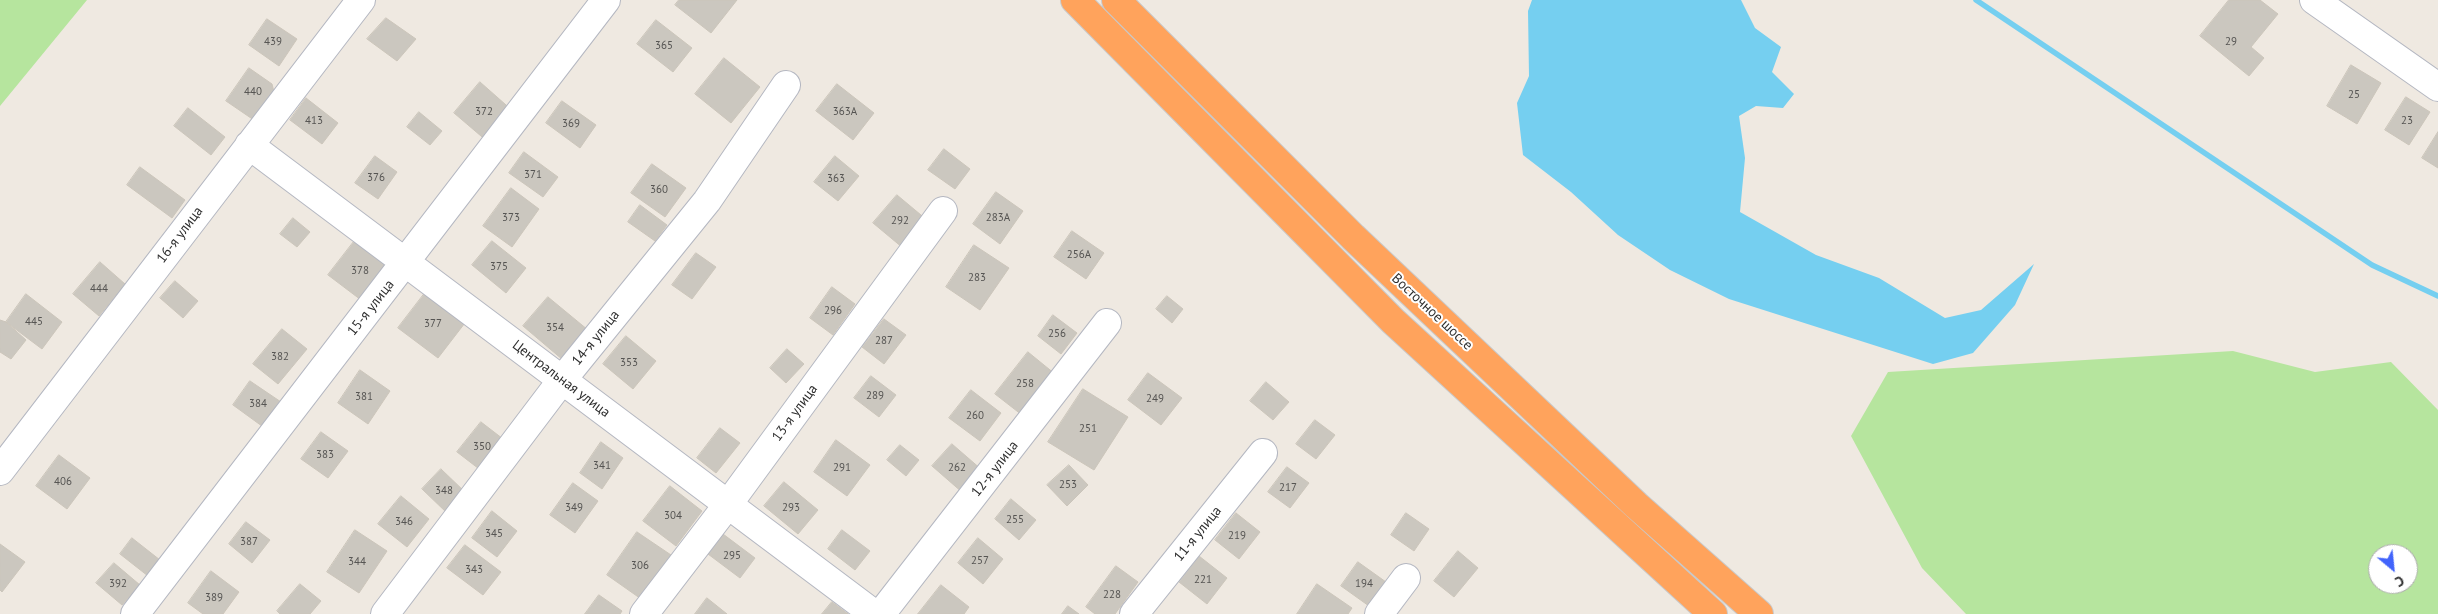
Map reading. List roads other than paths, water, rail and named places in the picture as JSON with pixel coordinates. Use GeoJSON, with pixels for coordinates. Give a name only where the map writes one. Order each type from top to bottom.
{"type":"FeatureCollection","features":[{"type":"Feature","properties":{"kind":"highway"},"geometry":{"type":"LineString","coordinates":[[1075,0],[1393,320],[1712,614]]}},
{"type":"Feature","properties":{"kind":"highway","name":"Восточное шоссе"},"geometry":{"type":"LineString","coordinates":[[1116,0],[1352,237],[1636,505],[1759,614]]}},
{"type":"Feature","properties":{"kind":"street","name":"16-я улица"},"geometry":{"type":"LineString","coordinates":[[0,471],[361,0]]}},
{"type":"Feature","properties":{"kind":"street","name":"15-я улица"},"geometry":{"type":"LineString","coordinates":[[135,614],[606,0]]}},
{"type":"Feature","properties":{"kind":"street"},"geometry":{"type":"LineString","coordinates":[[2314,0],[2438,87]]}},
{"type":"Feature","properties":{"kind":"street","name":"14-я улица"},"geometry":{"type":"LineString","coordinates":[[386,614],[562,380],[707,201],[786,85]]}},
{"type":"Feature","properties":{"kind":"street","name":"Центральная улица"},"geometry":{"type":"LineString","coordinates":[[249,145],[729,503],[874,614]]}},
{"type":"Feature","properties":{"kind":"street","name":"13-я улица"},"geometry":{"type":"LineString","coordinates":[[644,614],[729,503],[943,211]]}},
{"type":"Feature","properties":{"kind":"street","name":"12-я улица"},"geometry":{"type":"LineString","coordinates":[[881,614],[1107,323]]}},
{"type":"Feature","properties":{"kind":"street","name":"11-я улица"},"geometry":{"type":"LineString","coordinates":[[1134,614],[1263,453]]}},
{"type":"Feature","properties":{"kind":"street"},"geometry":{"type":"LineString","coordinates":[[1379,614],[1406,578]]}},
{"type":"Feature","properties":{"kind":"water"},"geometry":{"type":"Polygon","coordinates":[[[1532,0],[1741,0],[1755,28],[1781,47],[1772,72],[1794,94],[1783,108],[1756,106],[1739,116],[1745,158],[1740,212],[1816,255],[1879,278],[1945,318],[1981,310],[2034,264],[2015,305],[1973,353],[1933,364],[1729,299],[1670,270],[1618,235],[1571,192],[1523,155],[1517,103],[1529,76],[1528,11],[1532,0]]]}},
{"type":"Feature","properties":{"kind":"waterway"},"geometry":{"type":"LineString","coordinates":[[1976,0],[2372,265],[2438,296]]}}]}
